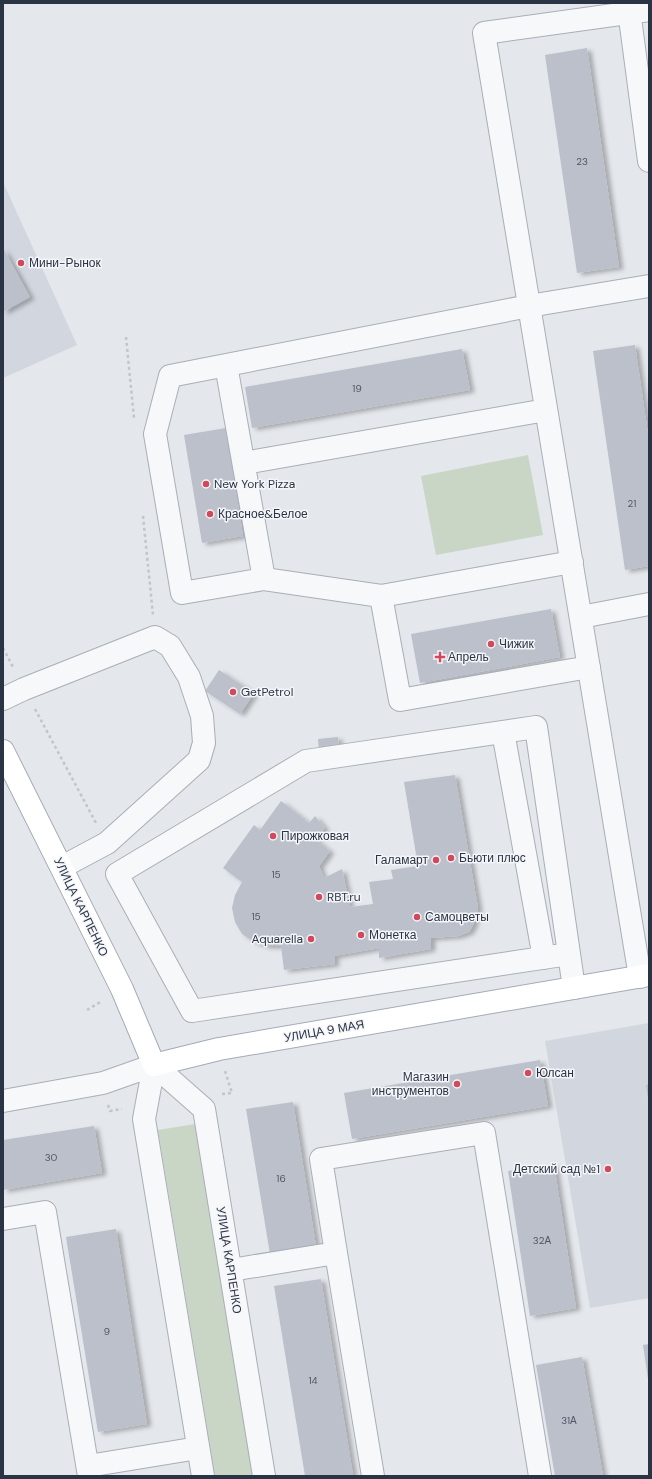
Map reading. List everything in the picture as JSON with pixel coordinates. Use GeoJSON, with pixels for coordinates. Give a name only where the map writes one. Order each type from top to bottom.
{"type":"FeatureCollection","features":[{"type":"Feature","properties":{"kind":"main road","name":"УЛИЦА КАРПЕНКО"},"geometry":{"type":"LineString","coordinates":[[3,750],[122,990],[154,1065]]}},
{"type":"Feature","properties":{"kind":"main road","name":"УЛИЦА 9 МАЯ"},"geometry":{"type":"LineString","coordinates":[[154,1065],[219,1049],[645,976]]}},
{"type":"Feature","properties":{"kind":"street"},"geometry":{"type":"LineString","coordinates":[[645,976],[589,667],[484,33],[636,8],[646,107],[649,161]]}},
{"type":"Feature","properties":{"kind":"street"},"geometry":{"type":"LineString","coordinates":[[572,562],[381,596],[264,579],[182,593],[155,434],[170,376],[529,306],[649,286]]}},
{"type":"Feature","properties":{"kind":"street"},"geometry":{"type":"LineString","coordinates":[[226,365],[264,579]]}},
{"type":"Feature","properties":{"kind":"street"},"geometry":{"type":"LineString","coordinates":[[244,463],[546,410]]}},
{"type":"Feature","properties":{"kind":"street"},"geometry":{"type":"LineString","coordinates":[[381,596],[400,700],[589,667]]}},
{"type":"Feature","properties":{"kind":"street"},"geometry":{"type":"LineString","coordinates":[[581,617],[649,604]]}},
{"type":"Feature","properties":{"kind":"street"},"geometry":{"type":"LineString","coordinates":[[3,699],[24,689],[155,637],[170,646],[189,677],[202,716],[204,743],[199,760],[107,843],[62,867]]}},
{"type":"Feature","properties":{"kind":"street"},"geometry":{"type":"LineString","coordinates":[[569,954],[192,1011],[117,874],[306,761],[536,727],[574,988]]}},
{"type":"Feature","properties":{"kind":"street"},"geometry":{"type":"LineString","coordinates":[[504,732],[544,958]]}},
{"type":"Feature","properties":{"kind":"street"},"geometry":{"type":"LineString","coordinates":[[154,1065],[144,1119],[203,1476]]}},
{"type":"Feature","properties":{"kind":"street","name":"УЛИЦА 9 МАЯ"},"geometry":{"type":"LineString","coordinates":[[3,1101],[103,1083],[154,1065]]}},
{"type":"Feature","properties":{"kind":"street","name":"УЛИЦА КАРПЕНКО"},"geometry":{"type":"LineString","coordinates":[[154,1065],[204,1109],[264,1476]]}},
{"type":"Feature","properties":{"kind":"street"},"geometry":{"type":"LineString","coordinates":[[373,1476],[321,1159],[484,1133],[540,1476]]}},
{"type":"Feature","properties":{"kind":"street"},"geometry":{"type":"LineString","coordinates":[[3,1219],[45,1212],[89,1471],[198,1448]]}},
{"type":"Feature","properties":{"kind":"street"},"geometry":{"type":"LineString","coordinates":[[231,1270],[336,1253]]}},
{"type":"Feature","properties":{"kind":"path"},"geometry":{"type":"LineString","coordinates":[[3,648],[107,843]]}},
{"type":"Feature","properties":{"kind":"shaded area","name":"Мини-Рынок"},"geometry":{"type":"Polygon","coordinates":[[[3,182],[77,345],[3,378],[3,182]]]}},
{"type":"Feature","properties":{"kind":"shaded area","name":"Детский сад №1"},"geometry":{"type":"Polygon","coordinates":[[[649,1023],[649,1298],[590,1308],[545,1041],[649,1023]]]}},
{"type":"Feature","properties":{"kind":"green space"},"geometry":{"type":"Polygon","coordinates":[[[528,455],[543,535],[436,555],[421,476],[528,455]]]}},
{"type":"Feature","properties":{"kind":"green space"},"geometry":{"type":"Polygon","coordinates":[[[195,1124],[253,1476],[215,1476],[158,1130],[195,1124]]]}},
{"type":"Feature","properties":{"kind":"building"},"geometry":{"type":"Polygon","coordinates":[[[587,48],[619,267],[577,273],[545,55],[587,48]]]}},
{"type":"Feature","properties":{"kind":"building"},"geometry":{"type":"Polygon","coordinates":[[[3,248],[30,297],[3,312],[3,248]]]}},
{"type":"Feature","properties":{"kind":"building"},"geometry":{"type":"Polygon","coordinates":[[[635,345],[649,441],[649,566],[625,570],[593,351],[635,345]]]}},
{"type":"Feature","properties":{"kind":"building"},"geometry":{"type":"Polygon","coordinates":[[[462,349],[470,390],[252,428],[245,387],[462,349]]]}},
{"type":"Feature","properties":{"kind":"building"},"geometry":{"type":"Polygon","coordinates":[[[226,428],[243,536],[202,543],[184,435],[226,428]]]}},
{"type":"Feature","properties":{"kind":"building"},"geometry":{"type":"Polygon","coordinates":[[[551,609],[560,657],[420,683],[411,634],[551,609]]]}},
{"type":"Feature","properties":{"kind":"building"},"geometry":{"type":"Polygon","coordinates":[[[219,670],[254,693],[240,714],[205,691],[219,670]]]}},
{"type":"Feature","properties":{"kind":"building"},"geometry":{"type":"Polygon","coordinates":[[[338,737],[339,749],[319,751],[318,739],[338,737]]]}},
{"type":"Feature","properties":{"kind":"building"},"geometry":{"type":"Polygon","coordinates":[[[455,775],[478,908],[473,925],[469,932],[458,936],[431,938],[431,949],[379,958],[379,948],[334,956],[335,964],[284,970],[281,946],[267,946],[254,942],[242,934],[235,922],[232,908],[235,895],[242,882],[223,868],[254,825],[260,830],[281,801],[309,823],[315,816],[325,828],[315,839],[330,851],[319,866],[324,878],[342,869],[350,907],[373,904],[369,882],[393,879],[391,870],[418,866],[404,782],[455,775]]]}},
{"type":"Feature","properties":{"kind":"building"},"geometry":{"type":"Polygon","coordinates":[[[540,1060],[548,1106],[352,1139],[344,1093],[540,1060]]]}},
{"type":"Feature","properties":{"kind":"building"},"geometry":{"type":"Polygon","coordinates":[[[649,1084],[649,1098],[648,1098],[646,1085],[649,1084]]]}},
{"type":"Feature","properties":{"kind":"building"},"geometry":{"type":"Polygon","coordinates":[[[293,1102],[316,1246],[270,1254],[246,1109],[293,1102]]]}},
{"type":"Feature","properties":{"kind":"building"},"geometry":{"type":"Polygon","coordinates":[[[94,1126],[102,1173],[3,1190],[3,1140],[94,1126]]]}},
{"type":"Feature","properties":{"kind":"building"},"geometry":{"type":"Polygon","coordinates":[[[554,1164],[576,1308],[530,1316],[508,1171],[554,1164]]]}},
{"type":"Feature","properties":{"kind":"building"},"geometry":{"type":"Polygon","coordinates":[[[116,1229],[147,1424],[98,1432],[66,1237],[116,1229]]]}},
{"type":"Feature","properties":{"kind":"building"},"geometry":{"type":"Polygon","coordinates":[[[321,1279],[353,1475],[305,1476],[274,1286],[321,1279]]]}},
{"type":"Feature","properties":{"kind":"building"},"geometry":{"type":"Polygon","coordinates":[[[649,1344],[649,1379],[648,1379],[643,1345],[649,1344]]]}},
{"type":"Feature","properties":{"kind":"building"},"geometry":{"type":"Polygon","coordinates":[[[582,1357],[603,1476],[555,1476],[536,1365],[582,1357]]]}},
{"type":"Feature","properties":{"kind":"place","name":"Мини-Рынок"},"geometry":{"type":"Point","coordinates":[21,263]}},
{"type":"Feature","properties":{"kind":"place","name":"New York Pizza"},"geometry":{"type":"Point","coordinates":[206,484]}},
{"type":"Feature","properties":{"kind":"place","name":"Красное&Белое"},"geometry":{"type":"Point","coordinates":[210,514]}},
{"type":"Feature","properties":{"kind":"place","name":"Чижик"},"geometry":{"type":"Point","coordinates":[491,644]}},
{"type":"Feature","properties":{"kind":"place","name":"Апрель"},"geometry":{"type":"Point","coordinates":[440,657]}},
{"type":"Feature","properties":{"kind":"place","name":"GetPetrol"},"geometry":{"type":"Point","coordinates":[233,692]}},
{"type":"Feature","properties":{"kind":"place","name":"Пирожковая"},"geometry":{"type":"Point","coordinates":[273,836]}},
{"type":"Feature","properties":{"kind":"place","name":"Бьюти плюс"},"geometry":{"type":"Point","coordinates":[451,858]}},
{"type":"Feature","properties":{"kind":"place","name":"Галамарт"},"geometry":{"type":"Point","coordinates":[436,860]}},
{"type":"Feature","properties":{"kind":"place","name":"RBT.ru"},"geometry":{"type":"Point","coordinates":[319,897]}},
{"type":"Feature","properties":{"kind":"place","name":"Самоцветы"},"geometry":{"type":"Point","coordinates":[417,917]}},
{"type":"Feature","properties":{"kind":"place","name":"Монетка"},"geometry":{"type":"Point","coordinates":[361,935]}},
{"type":"Feature","properties":{"kind":"place","name":"Aquarella"},"geometry":{"type":"Point","coordinates":[311,939]}},
{"type":"Feature","properties":{"kind":"place","name":"Юлсан"},"geometry":{"type":"Point","coordinates":[528,1073]}},
{"type":"Feature","properties":{"kind":"place","name":"Магазин инструментов"},"geometry":{"type":"Point","coordinates":[457,1084]}},
{"type":"Feature","properties":{"kind":"place","name":"Детский сад №1"},"geometry":{"type":"Point","coordinates":[608,1169]}}]}
